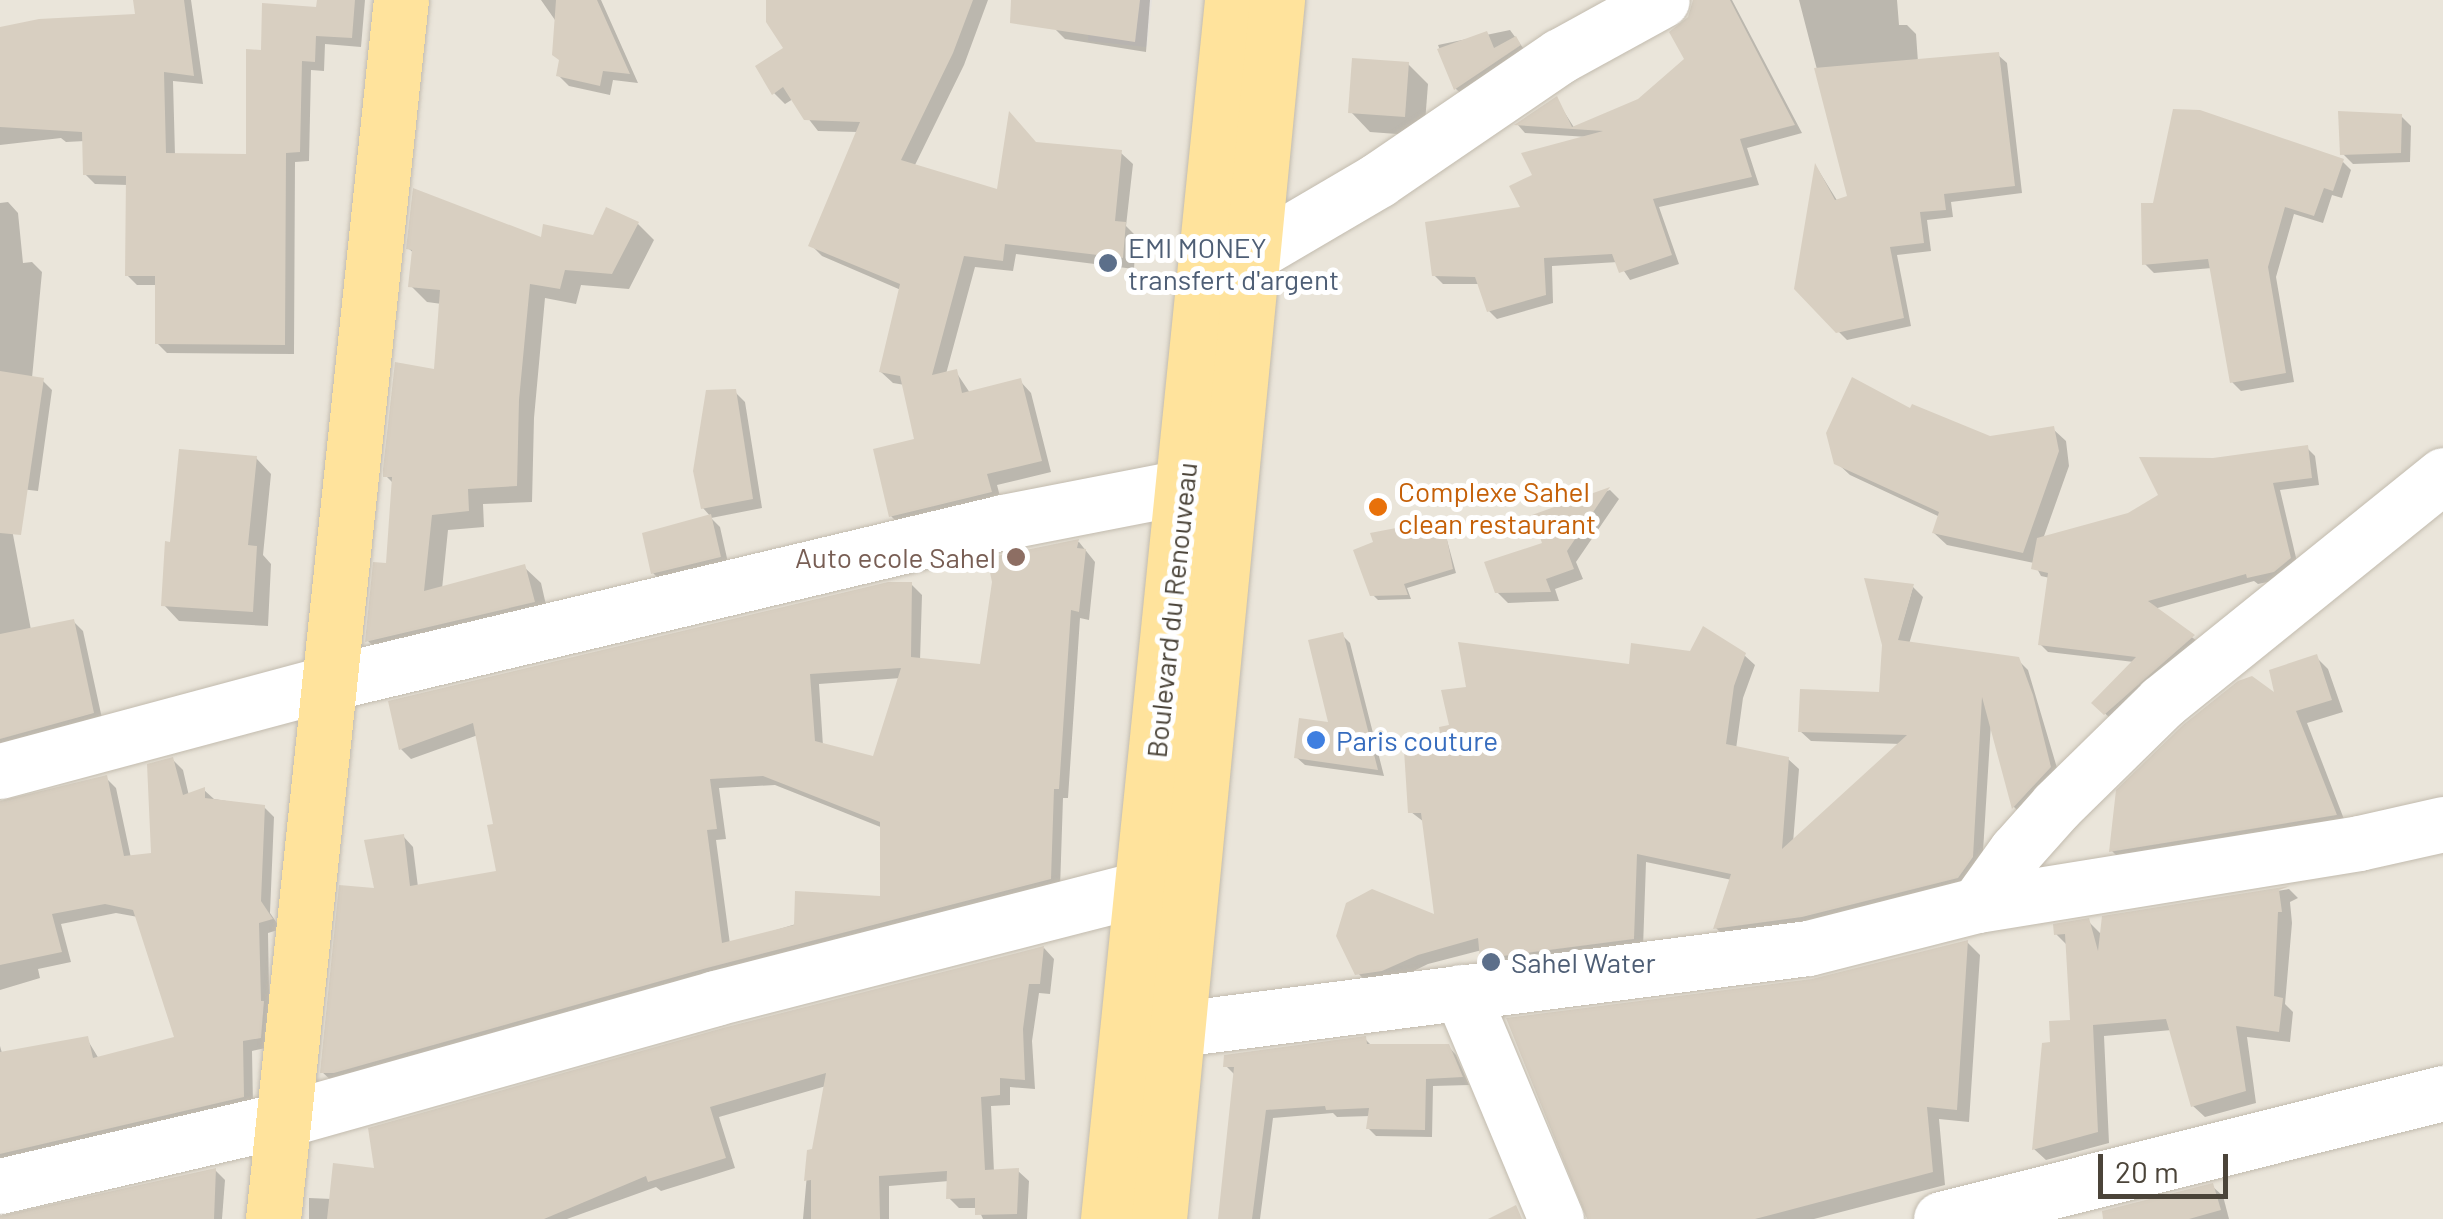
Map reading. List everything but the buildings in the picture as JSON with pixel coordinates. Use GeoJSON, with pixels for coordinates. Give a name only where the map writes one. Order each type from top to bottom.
{"type":"FeatureCollection","features":[{"type":"Feature","properties":{"kind":"main road"},"geometry":{"type":"LineString","coordinates":[[272,1219],[401,0]]}},
{"type":"Feature","properties":{"kind":"main road","name":"Boulevard du Renouveau"},"geometry":{"type":"LineString","coordinates":[[1108,1219],[1232,0]]}},
{"type":"Feature","properties":{"kind":"main road","name":"Boulevard du Renouveau"},"geometry":{"type":"LineString","coordinates":[[1159,1219],[1277,0]]}},
{"type":"Feature","properties":{"kind":"street"},"geometry":{"type":"LineString","coordinates":[[1252,254],[1378,180],[1560,56],[1662,0]]}},
{"type":"Feature","properties":{"kind":"street"},"geometry":{"type":"LineString","coordinates":[[1977,905],[2016,851],[2057,805],[2162,702],[2443,475]]}},
{"type":"Feature","properties":{"kind":"street"},"geometry":{"type":"LineString","coordinates":[[0,771],[330,683],[1003,522],[1183,487]]}},
{"type":"Feature","properties":{"kind":"street"},"geometry":{"type":"LineString","coordinates":[[1178,1029],[1808,948],[1977,905],[2359,843],[2443,824]]}},
{"type":"Feature","properties":{"kind":"street"},"geometry":{"type":"LineString","coordinates":[[0,1186],[282,1120],[716,998],[1143,888]]}},
{"type":"Feature","properties":{"kind":"street"},"geometry":{"type":"LineString","coordinates":[[1460,992],[1556,1219]]}},
{"type":"Feature","properties":{"kind":"street"},"geometry":{"type":"LineString","coordinates":[[1942,1219],[2443,1093]]}},
{"type":"Feature","properties":{"kind":"shaded area"},"geometry":{"type":"Polygon","coordinates":[[[0,0],[2443,0],[2443,1219],[0,1219],[0,0]]]}},
{"type":"Feature","properties":{"kind":"shaded area"},"geometry":{"type":"Polygon","coordinates":[[[1092,0],[1152,0],[1147,47],[1088,41],[1092,0]]]}},
{"type":"Feature","properties":{"kind":"place","name":"EMI MONEY transfert d'argent"},"geometry":{"type":"Point","coordinates":[1108,263]}},
{"type":"Feature","properties":{"kind":"place","name":"Complexe Sahel clean restaurant"},"geometry":{"type":"Point","coordinates":[1378,507]}},
{"type":"Feature","properties":{"kind":"place","name":"Auto ecole Sahel"},"geometry":{"type":"Point","coordinates":[1016,557]}},
{"type":"Feature","properties":{"kind":"place","name":"Paris couture"},"geometry":{"type":"Point","coordinates":[1316,740]}},
{"type":"Feature","properties":{"kind":"place","name":"Sahel Water"},"geometry":{"type":"Point","coordinates":[1491,962]}}]}
